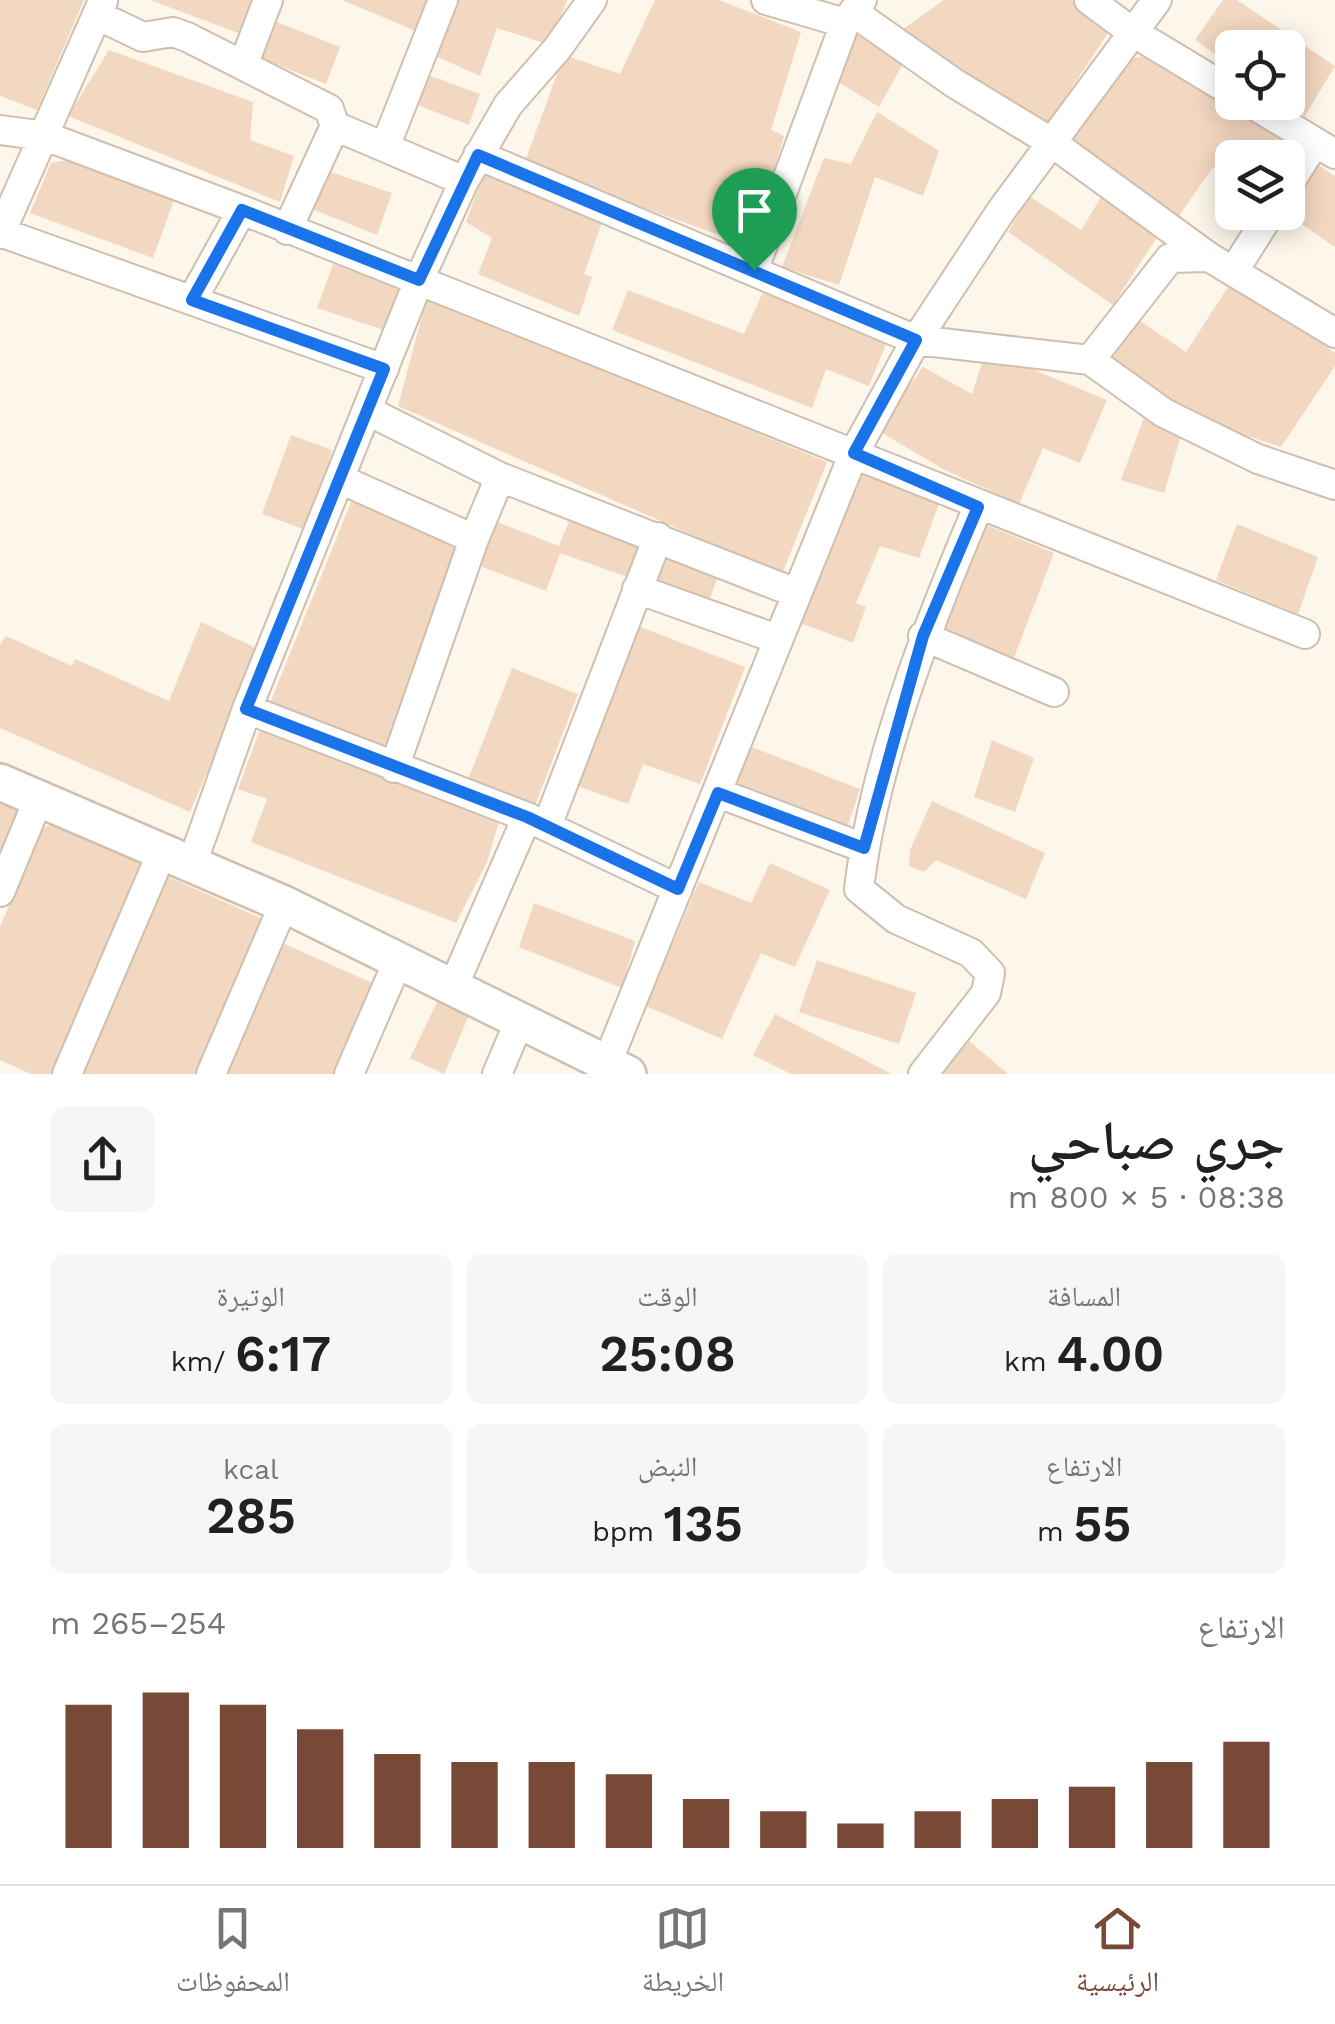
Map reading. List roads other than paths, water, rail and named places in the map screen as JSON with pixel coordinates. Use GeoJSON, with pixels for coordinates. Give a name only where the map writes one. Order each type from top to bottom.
{"type":"FeatureCollection","features":[{"type":"Feature","properties":{"kind":"street"},"geometry":{"type":"LineString","coordinates":[[244,63],[268,0]]}},
{"type":"Feature","properties":{"kind":"street"},"geometry":{"type":"LineString","coordinates":[[385,147],[443,0]]}},
{"type":"Feature","properties":{"kind":"street"},"geometry":{"type":"LineString","coordinates":[[67,1074],[178,856],[246,709],[419,280],[464,181],[514,96],[557,49],[592,0]]}},
{"type":"Feature","properties":{"kind":"street"},"geometry":{"type":"LineString","coordinates":[[766,0],[853,12],[954,83],[1052,142],[1209,257],[1236,269],[1335,333]]}},
{"type":"Feature","properties":{"kind":"street"},"geometry":{"type":"LineString","coordinates":[[1090,0],[1132,32],[1215,82]]}},
{"type":"Feature","properties":{"kind":"street"},"geometry":{"type":"LineString","coordinates":[[0,782],[284,904],[618,1068],[678,889],[854,453],[916,340],[1052,142],[1157,0]]}},
{"type":"Feature","properties":{"kind":"street"},"geometry":{"type":"LineString","coordinates":[[384,369],[0,233],[100,8],[143,38],[173,32],[244,63],[324,103],[335,126],[464,181]]}},
{"type":"Feature","properties":{"kind":"street"},"geometry":{"type":"LineString","coordinates":[[754,270],[853,12]]}},
{"type":"Feature","properties":{"kind":"street"},"geometry":{"type":"LineString","coordinates":[[1279,120],[1325,148],[1305,169]]}},
{"type":"Feature","properties":{"kind":"street"},"geometry":{"type":"LineString","coordinates":[[287,230],[335,126]]}},
{"type":"Feature","properties":{"kind":"street"},"geometry":{"type":"LineString","coordinates":[[0,130],[45,136],[242,210],[854,453],[978,507],[1096,548],[1306,634]]}},
{"type":"Feature","properties":{"kind":"street"},"geometry":{"type":"LineString","coordinates":[[478,155],[916,340],[1090,360],[1164,413],[1258,458],[1335,485]]}},
{"type":"Feature","properties":{"kind":"street"},"geometry":{"type":"LineString","coordinates":[[192,300],[242,210]]}},
{"type":"Feature","properties":{"kind":"street"},"geometry":{"type":"LineString","coordinates":[[1236,269],[1260,230]]}},
{"type":"Feature","properties":{"kind":"street"},"geometry":{"type":"LineString","coordinates":[[1090,360],[1170,258],[1209,257]]}},
{"type":"Feature","properties":{"kind":"street"},"geometry":{"type":"LineString","coordinates":[[368,411],[500,478],[796,593]]}},
{"type":"Feature","properties":{"kind":"street"},"geometry":{"type":"LineString","coordinates":[[394,768],[474,538],[500,478]]}},
{"type":"Feature","properties":{"kind":"street"},"geometry":{"type":"LineString","coordinates":[[340,479],[474,538]]}},
{"type":"Feature","properties":{"kind":"street"},"geometry":{"type":"LineString","coordinates":[[923,1074],[986,993],[990,973],[971,953],[896,918],[859,889],[864,848],[923,636],[978,507]]}},
{"type":"Feature","properties":{"kind":"street"},"geometry":{"type":"LineString","coordinates":[[453,987],[537,821],[658,537]]}},
{"type":"Feature","properties":{"kind":"street"},"geometry":{"type":"LineString","coordinates":[[637,589],[777,639]]}},
{"type":"Feature","properties":{"kind":"street"},"geometry":{"type":"LineString","coordinates":[[923,636],[1054,692]]}},
{"type":"Feature","properties":{"kind":"street"},"geometry":{"type":"LineString","coordinates":[[246,709],[537,821],[678,889]]}},
{"type":"Feature","properties":{"kind":"street"},"geometry":{"type":"LineString","coordinates":[[718,793],[864,848]]}},
{"type":"Feature","properties":{"kind":"street"},"geometry":{"type":"LineString","coordinates":[[0,892],[39,798]]}},
{"type":"Feature","properties":{"kind":"street"},"geometry":{"type":"LineString","coordinates":[[211,1074],[284,904]]}},
{"type":"Feature","properties":{"kind":"street"},"geometry":{"type":"LineString","coordinates":[[349,1074],[398,960]]}},
{"type":"Feature","properties":{"kind":"street"},"geometry":{"type":"LineString","coordinates":[[497,1074],[520,1020]]}}]}
